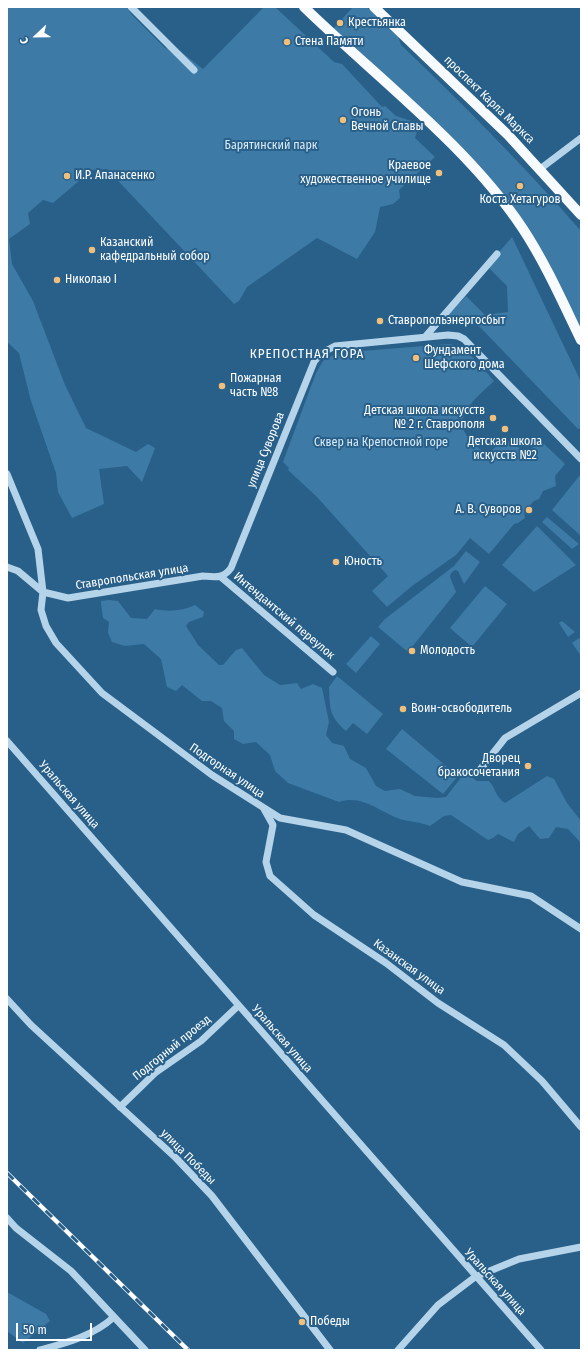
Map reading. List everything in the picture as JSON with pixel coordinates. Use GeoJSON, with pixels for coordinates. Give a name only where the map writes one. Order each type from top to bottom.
{"type":"FeatureCollection","features":[{"type":"Feature","properties":{"kind":"main road"},"geometry":{"type":"LineString","coordinates":[[304,7],[448,140],[498,196],[534,246],[581,340]]}},
{"type":"Feature","properties":{"kind":"main road","name":"проспект Карла Маркса"},"geometry":{"type":"LineString","coordinates":[[374,7],[502,130],[540,169],[581,215]]}},
{"type":"Feature","properties":{"kind":"street"},"geometry":{"type":"LineString","coordinates":[[131,7],[194,70]]}},
{"type":"Feature","properties":{"kind":"street"},"geometry":{"type":"LineString","coordinates":[[540,169],[581,138]]}},
{"type":"Feature","properties":{"kind":"street"},"geometry":{"type":"LineString","coordinates":[[424,337],[497,254]]}},
{"type":"Feature","properties":{"kind":"street","name":"улица Суворова"},"geometry":{"type":"LineString","coordinates":[[221,577],[231,568],[314,362],[320,354],[335,346],[349,343],[448,335],[458,336],[464,339],[581,459]]}},
{"type":"Feature","properties":{"kind":"street","name":"Подгорная улица"},"geometry":{"type":"LineString","coordinates":[[7,474],[38,549],[43,592],[41,610],[46,626],[56,644],[102,693],[212,775],[280,818],[346,830],[462,882],[531,896],[581,929]]}},
{"type":"Feature","properties":{"kind":"street","name":"Ставропольская улица"},"geometry":{"type":"LineString","coordinates":[[7,567],[18,571],[43,592],[68,598],[203,576],[221,577]]}},
{"type":"Feature","properties":{"kind":"street","name":"Интендантский переулок"},"geometry":{"type":"LineString","coordinates":[[221,577],[333,672]]}},
{"type":"Feature","properties":{"kind":"street"},"geometry":{"type":"LineString","coordinates":[[479,771],[505,738],[581,693]]}},
{"type":"Feature","properties":{"kind":"street","name":"Уральская улица"},"geometry":{"type":"LineString","coordinates":[[7,741],[475,1277],[541,1350]]}},
{"type":"Feature","properties":{"kind":"street","name":"Казанская улица"},"geometry":{"type":"LineString","coordinates":[[264,809],[272,825],[266,862],[270,876],[314,915],[386,963],[438,1003],[504,1045],[542,1081],[581,1127]]}},
{"type":"Feature","properties":{"kind":"street","name":"улица Победы"},"geometry":{"type":"LineString","coordinates":[[7,999],[31,1025],[176,1158],[212,1196],[330,1350]]}},
{"type":"Feature","properties":{"kind":"street","name":"Подгорный проезд"},"geometry":{"type":"LineString","coordinates":[[120,1107],[155,1073],[201,1041],[238,1006]]}},
{"type":"Feature","properties":{"kind":"street"},"geometry":{"type":"LineString","coordinates":[[7,1218],[16,1228],[72,1271],[145,1350]]}},
{"type":"Feature","properties":{"kind":"street"},"geometry":{"type":"LineString","coordinates":[[398,1350],[438,1305],[475,1277],[519,1259],[581,1247]]}},
{"type":"Feature","properties":{"kind":"street"},"geometry":{"type":"LineString","coordinates":[[40,1350],[89,1334],[102,1328],[114,1317]]}},
{"type":"Feature","properties":{"kind":"green space","name":"Барятинский парк"},"geometry":{"type":"Polygon","coordinates":[[[7,7],[126,7],[165,48],[180,51],[203,69],[264,7],[275,7],[334,62],[342,64],[382,107],[385,106],[396,116],[411,121],[417,131],[415,138],[435,157],[399,190],[400,198],[393,204],[380,207],[375,232],[357,259],[317,238],[247,287],[239,301],[234,304],[107,169],[92,170],[53,203],[43,200],[28,213],[30,224],[9,239],[12,264],[33,301],[65,385],[86,428],[136,452],[148,444],[155,448],[142,482],[127,466],[99,469],[104,504],[72,518],[58,492],[56,473],[31,401],[19,353],[7,342],[7,7]]]}},
{"type":"Feature","properties":{"kind":"green space"},"geometry":{"type":"Polygon","coordinates":[[[353,7],[366,7],[381,18],[386,27],[398,36],[401,45],[493,136],[581,231],[581,330],[513,207],[333,29],[353,7]]]}},
{"type":"Feature","properties":{"kind":"green space"},"geometry":{"type":"Polygon","coordinates":[[[512,237],[581,382],[581,428],[578,429],[480,327],[469,322],[438,326],[466,296],[485,315],[508,312],[507,286],[487,266],[512,237]]]}},
{"type":"Feature","properties":{"kind":"green space","name":"Сквер на Крепостной горе"},"geometry":{"type":"Polygon","coordinates":[[[449,344],[456,346],[469,354],[494,381],[476,399],[465,413],[463,428],[471,441],[487,455],[505,438],[512,445],[528,451],[541,441],[565,464],[555,476],[556,486],[543,491],[539,499],[534,501],[524,512],[525,518],[514,524],[489,554],[470,538],[456,555],[412,586],[387,607],[372,591],[388,576],[317,497],[288,470],[289,468],[283,462],[316,373],[323,361],[337,353],[449,344]]]}},
{"type":"Feature","properties":{"kind":"green space"},"geometry":{"type":"Polygon","coordinates":[[[580,475],[581,477],[581,536],[552,510],[580,475]]]}},
{"type":"Feature","properties":{"kind":"green space"},"geometry":{"type":"Polygon","coordinates":[[[547,517],[579,544],[572,549],[542,522],[547,517]]]}},
{"type":"Feature","properties":{"kind":"green space"},"geometry":{"type":"Polygon","coordinates":[[[537,526],[576,565],[534,592],[502,565],[537,526]]]}},
{"type":"Feature","properties":{"kind":"green space"},"geometry":{"type":"Polygon","coordinates":[[[466,551],[480,562],[464,584],[458,571],[455,570],[451,573],[450,577],[456,592],[408,652],[378,627],[385,619],[454,566],[466,551]]]}},
{"type":"Feature","properties":{"kind":"green space"},"geometry":{"type":"Polygon","coordinates":[[[485,586],[507,604],[472,647],[450,628],[485,586]]]}},
{"type":"Feature","properties":{"kind":"green space"},"geometry":{"type":"Polygon","coordinates":[[[101,601],[118,601],[131,618],[147,619],[155,609],[186,609],[195,605],[204,612],[203,617],[189,622],[186,626],[198,645],[219,665],[223,665],[236,650],[242,648],[264,675],[280,685],[297,683],[301,689],[313,684],[322,688],[329,722],[326,735],[332,743],[344,746],[350,759],[366,768],[376,786],[385,791],[400,789],[415,796],[437,798],[446,797],[463,775],[468,775],[477,781],[489,781],[500,799],[505,803],[547,776],[554,779],[567,803],[581,821],[581,843],[568,829],[556,827],[549,838],[540,839],[529,826],[518,834],[514,842],[498,834],[488,840],[451,815],[444,816],[430,826],[400,819],[363,802],[348,800],[339,802],[288,783],[275,771],[270,755],[256,742],[243,744],[234,739],[234,731],[224,721],[222,708],[211,701],[202,701],[182,685],[176,691],[167,687],[161,659],[144,644],[125,646],[112,642],[108,633],[109,622],[103,618],[101,603],[101,601]]]}},
{"type":"Feature","properties":{"kind":"green space"},"geometry":{"type":"Polygon","coordinates":[[[562,621],[575,632],[568,637],[559,623],[562,621]]]}},
{"type":"Feature","properties":{"kind":"green space"},"geometry":{"type":"Polygon","coordinates":[[[371,636],[380,644],[356,673],[346,664],[371,636]]]}},
{"type":"Feature","properties":{"kind":"green space"},"geometry":{"type":"Polygon","coordinates":[[[579,638],[581,639],[581,656],[572,643],[579,638]]]}},
{"type":"Feature","properties":{"kind":"green space"},"geometry":{"type":"Polygon","coordinates":[[[337,676],[383,714],[367,734],[353,723],[346,731],[340,726],[333,716],[330,707],[329,687],[337,676]]]}},
{"type":"Feature","properties":{"kind":"green space"},"geometry":{"type":"Polygon","coordinates":[[[402,729],[458,776],[443,794],[386,749],[402,729]]]}},
{"type":"Feature","properties":{"kind":"green space"},"geometry":{"type":"Polygon","coordinates":[[[7,1292],[46,1314],[50,1321],[23,1343],[7,1331],[7,1292]]]}},
{"type":"Feature","properties":{"kind":"railway"},"geometry":{"type":"LineString","coordinates":[[7,1173],[188,1350]]}},
{"type":"Feature","properties":{"kind":"place","name":"Крестьянка"},"geometry":{"type":"Point","coordinates":[340,23]}},
{"type":"Feature","properties":{"kind":"place","name":"Стена Памяти"},"geometry":{"type":"Point","coordinates":[287,42]}},
{"type":"Feature","properties":{"kind":"place","name":"Огонь Вечной Славы"},"geometry":{"type":"Point","coordinates":[343,120]}},
{"type":"Feature","properties":{"kind":"place","name":"Краевое художественное училище"},"geometry":{"type":"Point","coordinates":[439,173]}},
{"type":"Feature","properties":{"kind":"place","name":"И.Р. Апанасенко"},"geometry":{"type":"Point","coordinates":[67,176]}},
{"type":"Feature","properties":{"kind":"place","name":"Коста Хетагуров"},"geometry":{"type":"Point","coordinates":[520,186]}},
{"type":"Feature","properties":{"kind":"place","name":"Казанский кафедральный собор"},"geometry":{"type":"Point","coordinates":[92,250]}},
{"type":"Feature","properties":{"kind":"place","name":"Николаю I"},"geometry":{"type":"Point","coordinates":[57,280]}},
{"type":"Feature","properties":{"kind":"place","name":"Ставропольэнергосбыт"},"geometry":{"type":"Point","coordinates":[380,321]}},
{"type":"Feature","properties":{"kind":"place","name":"Фундамент Шефского дома"},"geometry":{"type":"Point","coordinates":[416,358]}},
{"type":"Feature","properties":{"kind":"place","name":"Пожарная часть №8"},"geometry":{"type":"Point","coordinates":[222,386]}},
{"type":"Feature","properties":{"kind":"place","name":"Детская школа искусств № 2 г. Ставрополя"},"geometry":{"type":"Point","coordinates":[493,418]}},
{"type":"Feature","properties":{"kind":"place","name":"Детская школа искусств №2"},"geometry":{"type":"Point","coordinates":[505,429]}},
{"type":"Feature","properties":{"kind":"place","name":"А. В. Суворов"},"geometry":{"type":"Point","coordinates":[529,510]}},
{"type":"Feature","properties":{"kind":"place","name":"Юность"},"geometry":{"type":"Point","coordinates":[336,562]}},
{"type":"Feature","properties":{"kind":"place","name":"Молодость"},"geometry":{"type":"Point","coordinates":[412,651]}},
{"type":"Feature","properties":{"kind":"place","name":"Воин-освободитель"},"geometry":{"type":"Point","coordinates":[403,709]}},
{"type":"Feature","properties":{"kind":"place","name":"Дворец бракосочетания"},"geometry":{"type":"Point","coordinates":[528,766]}},
{"type":"Feature","properties":{"kind":"place","name":"Победы"},"geometry":{"type":"Point","coordinates":[302,1322]}},
{"type":"Feature","properties":{"kind":"district","name":"КРЕПОСТНАЯ ГОРА"},"geometry":{"type":"Point","coordinates":[307,354]}}]}
